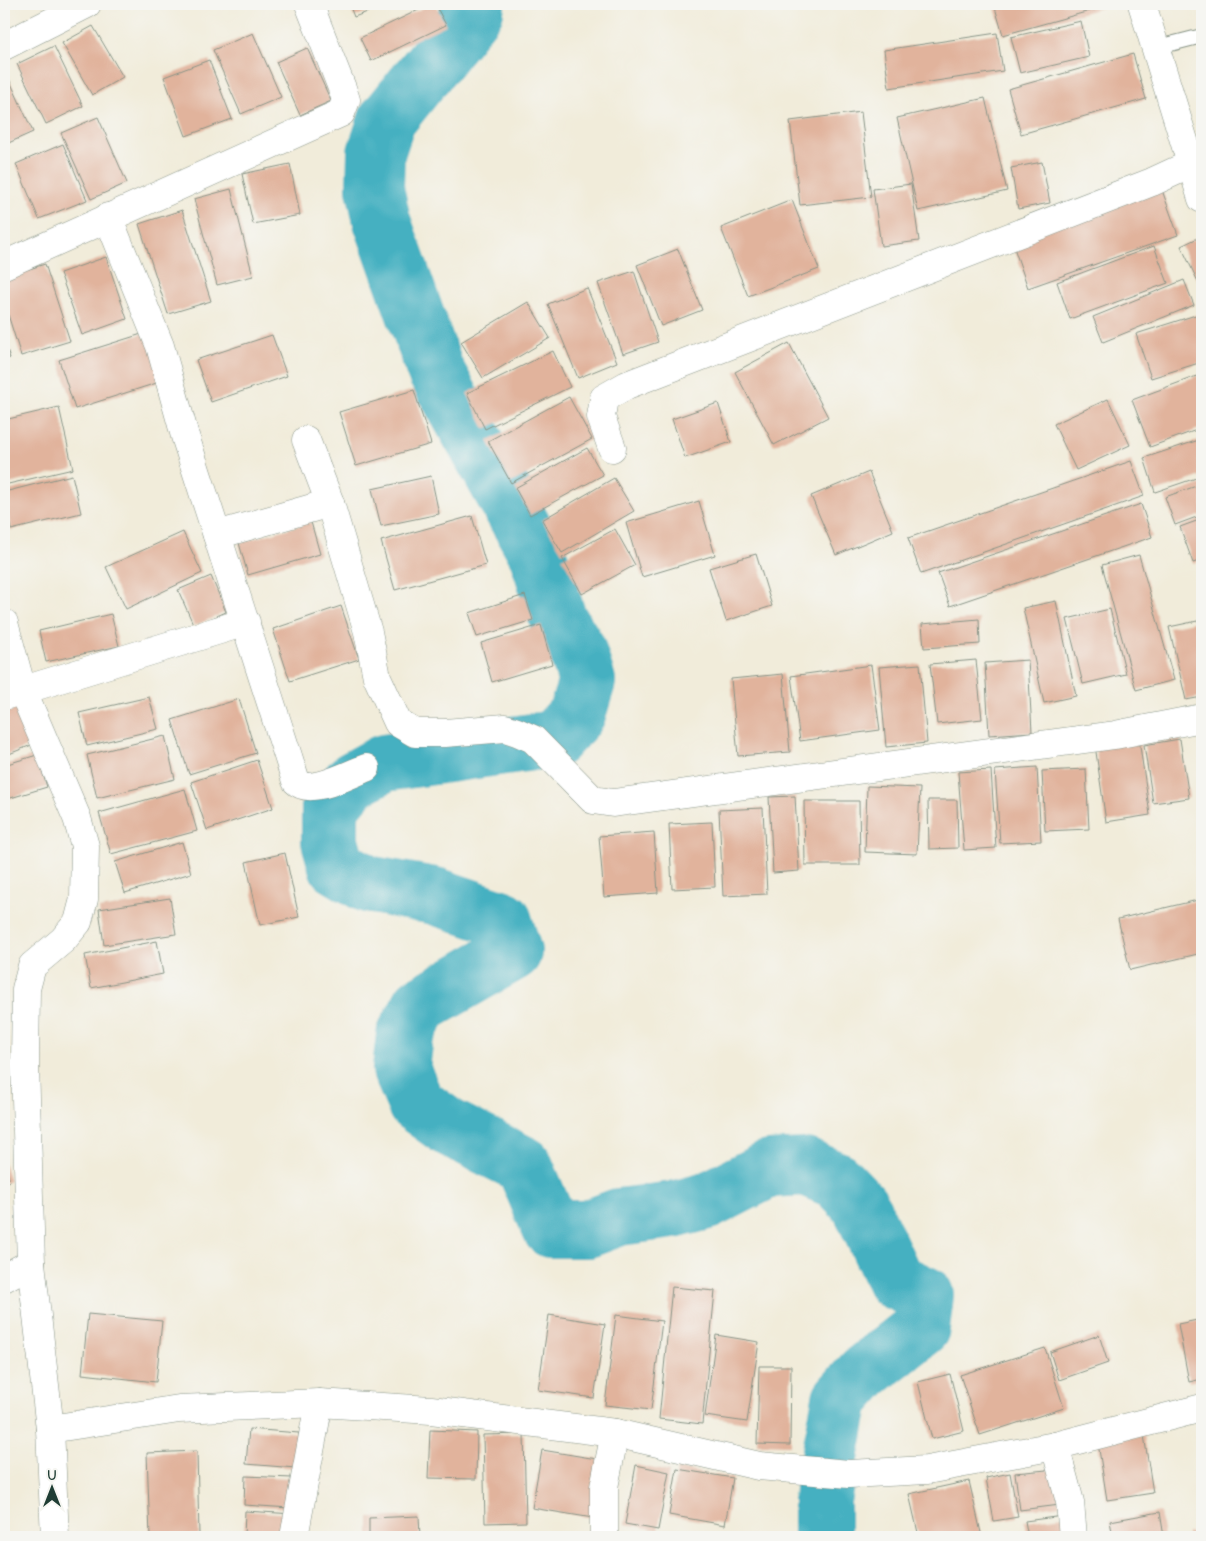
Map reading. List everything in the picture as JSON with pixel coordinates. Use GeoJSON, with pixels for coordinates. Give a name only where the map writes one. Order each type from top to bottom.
{"type":"FeatureCollection","features":[{"type":"Feature","properties":{"kind":"main road"},"geometry":{"type":"LineString","coordinates":[[4,46],[87,4]]}},
{"type":"Feature","properties":{"kind":"main road"},"geometry":{"type":"LineString","coordinates":[[4,265],[341,113],[346,100],[309,4]]}},
{"type":"Feature","properties":{"kind":"main road"},"geometry":{"type":"LineString","coordinates":[[1142,4],[1202,199]]}},
{"type":"Feature","properties":{"kind":"main road"},"geometry":{"type":"LineString","coordinates":[[612,448],[601,417],[604,398],[627,385],[1152,182],[1191,164]]}},
{"type":"Feature","properties":{"kind":"main road"},"geometry":{"type":"LineString","coordinates":[[108,217],[160,346],[217,535],[246,622],[283,745],[297,783],[311,787],[322,785],[366,768]]}},
{"type":"Feature","properties":{"kind":"main road"},"geometry":{"type":"LineString","coordinates":[[306,440],[330,503],[368,632],[377,677],[398,723],[415,734],[445,734],[505,728],[533,739],[545,754],[593,800],[613,803],[1115,735],[1202,718]]}},
{"type":"Feature","properties":{"kind":"main road"},"geometry":{"type":"LineString","coordinates":[[217,535],[330,503]]}},
{"type":"Feature","properties":{"kind":"main road"},"geometry":{"type":"LineString","coordinates":[[13,693],[246,622]]}},
{"type":"Feature","properties":{"kind":"main road"},"geometry":{"type":"LineString","coordinates":[[4,623],[13,693],[78,818],[85,846],[84,899],[78,922],[63,940],[32,966],[26,989],[25,1065],[31,1262],[50,1428],[55,1537]]}},
{"type":"Feature","properties":{"kind":"main road"},"geometry":{"type":"LineString","coordinates":[[4,1278],[31,1262]]}},
{"type":"Feature","properties":{"kind":"main road"},"geometry":{"type":"LineString","coordinates":[[50,1428],[179,1409],[319,1403],[430,1410],[615,1433],[759,1466],[849,1474],[926,1470],[1055,1446],[1202,1408]]}},
{"type":"Feature","properties":{"kind":"main road"},"geometry":{"type":"LineString","coordinates":[[294,1537],[319,1403]]}},
{"type":"Feature","properties":{"kind":"main road"},"geometry":{"type":"LineString","coordinates":[[604,1537],[604,1487],[615,1433]]}},
{"type":"Feature","properties":{"kind":"main road"},"geometry":{"type":"LineString","coordinates":[[1055,1446],[1070,1502],[1073,1537]]}},
{"type":"Feature","properties":{"kind":"lane"},"geometry":{"type":"LineString","coordinates":[[1156,48],[1202,36]]}},
{"type":"Feature","properties":{"kind":"building"},"geometry":{"type":"Polygon","coordinates":[[[349,4],[389,4],[354,17],[349,4]]]}},
{"type":"Feature","properties":{"kind":"building"},"geometry":{"type":"Polygon","coordinates":[[[431,4],[435,4],[446,25],[371,61],[360,38],[431,4]]]}},
{"type":"Feature","properties":{"kind":"building"},"geometry":{"type":"Polygon","coordinates":[[[994,4],[1115,4],[1003,35],[994,4]]]}},
{"type":"Feature","properties":{"kind":"building"},"geometry":{"type":"Polygon","coordinates":[[[1081,21],[1089,57],[1020,73],[1011,37],[1081,21]]]}},
{"type":"Feature","properties":{"kind":"building"},"geometry":{"type":"Polygon","coordinates":[[[93,26],[123,77],[92,95],[62,43],[93,26]]]}},
{"type":"Feature","properties":{"kind":"building"},"geometry":{"type":"Polygon","coordinates":[[[253,33],[281,97],[241,114],[213,50],[253,33]]]}},
{"type":"Feature","properties":{"kind":"building"},"geometry":{"type":"Polygon","coordinates":[[[997,33],[1003,71],[889,88],[884,50],[997,33]]]}},
{"type":"Feature","properties":{"kind":"building"},"geometry":{"type":"Polygon","coordinates":[[[54,46],[83,106],[46,124],[17,64],[54,46]]]}},
{"type":"Feature","properties":{"kind":"building"},"geometry":{"type":"Polygon","coordinates":[[[307,48],[331,101],[300,115],[276,62],[307,48]]]}},
{"type":"Feature","properties":{"kind":"building"},"geometry":{"type":"Polygon","coordinates":[[[1133,54],[1146,99],[1021,134],[1008,89],[1133,54]]]}},
{"type":"Feature","properties":{"kind":"building"},"geometry":{"type":"Polygon","coordinates":[[[209,60],[232,119],[186,136],[164,77],[209,60]]]}},
{"type":"Feature","properties":{"kind":"building"},"geometry":{"type":"Polygon","coordinates":[[[4,68],[33,132],[4,145],[4,68]]]}},
{"type":"Feature","properties":{"kind":"building"},"geometry":{"type":"Polygon","coordinates":[[[985,98],[1007,191],[918,211],[897,118],[985,98]]]}},
{"type":"Feature","properties":{"kind":"building"},"geometry":{"type":"Polygon","coordinates":[[[861,112],[871,197],[800,205],[790,121],[861,112]]]}},
{"type":"Feature","properties":{"kind":"building"},"geometry":{"type":"Polygon","coordinates":[[[98,117],[127,183],[91,199],[61,133],[98,117]]]}},
{"type":"Feature","properties":{"kind":"building"},"geometry":{"type":"Polygon","coordinates":[[[63,144],[87,200],[39,219],[16,164],[63,144]]]}},
{"type":"Feature","properties":{"kind":"building"},"geometry":{"type":"Polygon","coordinates":[[[1042,162],[1050,203],[1018,209],[1011,168],[1042,162]]]}},
{"type":"Feature","properties":{"kind":"building"},"geometry":{"type":"Polygon","coordinates":[[[290,164],[300,215],[253,224],[242,174],[290,164]]]}},
{"type":"Feature","properties":{"kind":"building"},"geometry":{"type":"Polygon","coordinates":[[[911,184],[919,241],[881,246],[873,189],[911,184]]]}},
{"type":"Feature","properties":{"kind":"building"},"geometry":{"type":"Polygon","coordinates":[[[231,189],[253,276],[217,285],[194,199],[231,189]]]}},
{"type":"Feature","properties":{"kind":"building"},"geometry":{"type":"Polygon","coordinates":[[[1162,190],[1178,235],[1028,288],[1012,242],[1162,190]]]}},
{"type":"Feature","properties":{"kind":"building"},"geometry":{"type":"Polygon","coordinates":[[[792,200],[819,269],[748,296],[721,228],[792,200]]]}},
{"type":"Feature","properties":{"kind":"building"},"geometry":{"type":"Polygon","coordinates":[[[182,210],[211,301],[168,314],[139,224],[182,210]]]}},
{"type":"Feature","properties":{"kind":"building"},"geometry":{"type":"Polygon","coordinates":[[[1202,236],[1202,290],[1181,246],[1202,236]]]}},
{"type":"Feature","properties":{"kind":"building"},"geometry":{"type":"Polygon","coordinates":[[[1154,246],[1168,283],[1070,319],[1057,282],[1154,246]]]}},
{"type":"Feature","properties":{"kind":"building"},"geometry":{"type":"Polygon","coordinates":[[[678,249],[702,310],[661,326],[637,265],[678,249]]]}},
{"type":"Feature","properties":{"kind":"building"},"geometry":{"type":"Polygon","coordinates":[[[106,257],[127,319],[82,335],[60,273],[106,257]]]}},
{"type":"Feature","properties":{"kind":"building"},"geometry":{"type":"Polygon","coordinates":[[[45,264],[70,341],[21,356],[4,302],[4,277],[45,264]]]}},
{"type":"Feature","properties":{"kind":"building"},"geometry":{"type":"Polygon","coordinates":[[[634,271],[658,342],[623,354],[598,283],[634,271]]]}},
{"type":"Feature","properties":{"kind":"building"},"geometry":{"type":"Polygon","coordinates":[[[1184,280],[1194,305],[1103,342],[1093,317],[1184,280]]]}},
{"type":"Feature","properties":{"kind":"building"},"geometry":{"type":"Polygon","coordinates":[[[587,288],[617,362],[578,378],[548,304],[587,288]]]}},
{"type":"Feature","properties":{"kind":"building"},"geometry":{"type":"Polygon","coordinates":[[[528,302],[550,338],[483,378],[461,342],[528,302]]]}},
{"type":"Feature","properties":{"kind":"building"},"geometry":{"type":"Polygon","coordinates":[[[1202,313],[1202,362],[1151,378],[1136,334],[1202,313]]]}},
{"type":"Feature","properties":{"kind":"building"},"geometry":{"type":"Polygon","coordinates":[[[148,332],[163,381],[75,409],[59,360],[148,332]]]}},
{"type":"Feature","properties":{"kind":"building"},"geometry":{"type":"Polygon","coordinates":[[[272,335],[287,376],[211,402],[196,360],[272,335]]]}},
{"type":"Feature","properties":{"kind":"building"},"geometry":{"type":"Polygon","coordinates":[[[4,340],[10,358],[4,360],[4,340]]]}},
{"type":"Feature","properties":{"kind":"building"},"geometry":{"type":"Polygon","coordinates":[[[789,343],[828,417],[774,445],[735,372],[789,343]]]}},
{"type":"Feature","properties":{"kind":"building"},"geometry":{"type":"Polygon","coordinates":[[[553,351],[570,387],[485,429],[467,393],[553,351]]]}},
{"type":"Feature","properties":{"kind":"building"},"geometry":{"type":"Polygon","coordinates":[[[1202,374],[1202,428],[1150,447],[1132,400],[1202,374]]]}},
{"type":"Feature","properties":{"kind":"building"},"geometry":{"type":"Polygon","coordinates":[[[414,390],[431,444],[356,466],[339,412],[414,390]]]}},
{"type":"Feature","properties":{"kind":"building"},"geometry":{"type":"Polygon","coordinates":[[[569,397],[592,439],[511,483],[488,441],[569,397]]]}},
{"type":"Feature","properties":{"kind":"building"},"geometry":{"type":"Polygon","coordinates":[[[1108,399],[1130,445],[1076,470],[1054,424],[1108,399]]]}},
{"type":"Feature","properties":{"kind":"building"},"geometry":{"type":"Polygon","coordinates":[[[718,403],[731,442],[685,458],[672,419],[718,403]]]}},
{"type":"Feature","properties":{"kind":"building"},"geometry":{"type":"Polygon","coordinates":[[[59,407],[73,469],[4,485],[4,420],[59,407]]]}},
{"type":"Feature","properties":{"kind":"building"},"geometry":{"type":"Polygon","coordinates":[[[1202,439],[1202,476],[1155,492],[1144,458],[1202,439]]]}},
{"type":"Feature","properties":{"kind":"building"},"geometry":{"type":"Polygon","coordinates":[[[587,448],[603,475],[530,515],[515,488],[587,448]]]}},
{"type":"Feature","properties":{"kind":"building"},"geometry":{"type":"Polygon","coordinates":[[[1131,461],[1144,496],[921,574],[908,538],[1131,461]]]}},
{"type":"Feature","properties":{"kind":"building"},"geometry":{"type":"Polygon","coordinates":[[[869,472],[893,531],[836,555],[811,496],[869,472]]]}},
{"type":"Feature","properties":{"kind":"building"},"geometry":{"type":"Polygon","coordinates":[[[72,475],[81,513],[11,530],[4,492],[72,475]]]}},
{"type":"Feature","properties":{"kind":"building"},"geometry":{"type":"Polygon","coordinates":[[[431,476],[439,514],[381,526],[372,489],[431,476]]]}},
{"type":"Feature","properties":{"kind":"building"},"geometry":{"type":"Polygon","coordinates":[[[614,478],[634,511],[562,553],[542,520],[614,478]]]}},
{"type":"Feature","properties":{"kind":"building"},"geometry":{"type":"Polygon","coordinates":[[[1202,484],[1202,515],[1175,525],[1165,497],[1202,484]]]}},
{"type":"Feature","properties":{"kind":"building"},"geometry":{"type":"Polygon","coordinates":[[[699,501],[715,555],[642,577],[626,523],[699,501]]]}},
{"type":"Feature","properties":{"kind":"building"},"geometry":{"type":"Polygon","coordinates":[[[1141,504],[1152,537],[950,606],[938,573],[1141,504]]]}},
{"type":"Feature","properties":{"kind":"building"},"geometry":{"type":"Polygon","coordinates":[[[472,516],[486,565],[395,590],[381,541],[472,516]]]}},
{"type":"Feature","properties":{"kind":"building"},"geometry":{"type":"Polygon","coordinates":[[[1202,519],[1202,560],[1193,563],[1180,527],[1202,519]]]}},
{"type":"Feature","properties":{"kind":"building"},"geometry":{"type":"Polygon","coordinates":[[[311,522],[320,554],[248,575],[239,543],[311,522]]]}},
{"type":"Feature","properties":{"kind":"building"},"geometry":{"type":"Polygon","coordinates":[[[615,529],[635,565],[582,594],[562,558],[615,529]]]}},
{"type":"Feature","properties":{"kind":"building"},"geometry":{"type":"Polygon","coordinates":[[[183,532],[202,573],[126,609],[106,567],[183,532]]]}},
{"type":"Feature","properties":{"kind":"building"},"geometry":{"type":"Polygon","coordinates":[[[756,554],[772,606],[726,621],[709,568],[756,554]]]}},
{"type":"Feature","properties":{"kind":"building"},"geometry":{"type":"Polygon","coordinates":[[[1139,555],[1174,680],[1136,690],[1102,565],[1139,555]]]}},
{"type":"Feature","properties":{"kind":"building"},"geometry":{"type":"Polygon","coordinates":[[[211,576],[226,612],[194,626],[178,590],[211,576]]]}},
{"type":"Feature","properties":{"kind":"building"},"geometry":{"type":"Polygon","coordinates":[[[525,595],[533,620],[477,637],[469,613],[525,595]]]}},
{"type":"Feature","properties":{"kind":"building"},"geometry":{"type":"Polygon","coordinates":[[[1056,601],[1076,696],[1044,703],[1023,608],[1056,601]]]}},
{"type":"Feature","properties":{"kind":"building"},"geometry":{"type":"Polygon","coordinates":[[[341,606],[359,659],[290,681],[273,629],[341,606]]]}},
{"type":"Feature","properties":{"kind":"building"},"geometry":{"type":"Polygon","coordinates":[[[1110,609],[1126,674],[1083,684],[1067,619],[1110,609]]]}},
{"type":"Feature","properties":{"kind":"building"},"geometry":{"type":"Polygon","coordinates":[[[111,614],[119,646],[46,662],[39,631],[111,614]]]}},
{"type":"Feature","properties":{"kind":"building"},"geometry":{"type":"Polygon","coordinates":[[[979,619],[980,644],[924,648],[922,624],[979,619]]]}},
{"type":"Feature","properties":{"kind":"building"},"geometry":{"type":"Polygon","coordinates":[[[1202,620],[1202,697],[1186,700],[1169,627],[1202,620]]]}},
{"type":"Feature","properties":{"kind":"building"},"geometry":{"type":"Polygon","coordinates":[[[541,625],[552,664],[492,682],[481,643],[541,625]]]}},
{"type":"Feature","properties":{"kind":"building"},"geometry":{"type":"Polygon","coordinates":[[[976,660],[982,719],[937,724],[930,664],[976,660]]]}},
{"type":"Feature","properties":{"kind":"building"},"geometry":{"type":"Polygon","coordinates":[[[1028,660],[1032,732],[989,735],[985,663],[1028,660]]]}},
{"type":"Feature","properties":{"kind":"building"},"geometry":{"type":"Polygon","coordinates":[[[920,664],[927,743],[886,747],[879,667],[920,664]]]}},
{"type":"Feature","properties":{"kind":"building"},"geometry":{"type":"Polygon","coordinates":[[[871,665],[880,730],[800,741],[791,676],[871,665]]]}},
{"type":"Feature","properties":{"kind":"building"},"geometry":{"type":"Polygon","coordinates":[[[783,674],[790,752],[738,756],[731,679],[783,674]]]}},
{"type":"Feature","properties":{"kind":"building"},"geometry":{"type":"Polygon","coordinates":[[[149,697],[158,729],[87,746],[79,713],[149,697]]]}},
{"type":"Feature","properties":{"kind":"building"},"geometry":{"type":"Polygon","coordinates":[[[239,699],[256,753],[189,774],[172,720],[239,699]]]}},
{"type":"Feature","properties":{"kind":"building"},"geometry":{"type":"Polygon","coordinates":[[[19,704],[34,744],[4,756],[4,710],[19,704]]]}},
{"type":"Feature","properties":{"kind":"building"},"geometry":{"type":"Polygon","coordinates":[[[165,736],[175,779],[97,798],[87,755],[165,736]]]}},
{"type":"Feature","properties":{"kind":"building"},"geometry":{"type":"Polygon","coordinates":[[[1139,739],[1150,815],[1106,822],[1095,745],[1139,739]]]}},
{"type":"Feature","properties":{"kind":"building"},"geometry":{"type":"Polygon","coordinates":[[[1180,739],[1189,798],[1153,803],[1144,745],[1180,739]]]}},
{"type":"Feature","properties":{"kind":"building"},"geometry":{"type":"Polygon","coordinates":[[[37,755],[47,787],[4,800],[4,765],[37,755]]]}},
{"type":"Feature","properties":{"kind":"building"},"geometry":{"type":"Polygon","coordinates":[[[257,760],[273,808],[207,830],[191,782],[257,760]]]}},
{"type":"Feature","properties":{"kind":"building"},"geometry":{"type":"Polygon","coordinates":[[[1037,767],[1041,841],[1000,843],[995,770],[1037,767]]]}},
{"type":"Feature","properties":{"kind":"building"},"geometry":{"type":"Polygon","coordinates":[[[1086,769],[1089,829],[1045,831],[1042,771],[1086,769]]]}},
{"type":"Feature","properties":{"kind":"building"},"geometry":{"type":"Polygon","coordinates":[[[991,770],[996,848],[964,850],[958,772],[991,770]]]}},
{"type":"Feature","properties":{"kind":"building"},"geometry":{"type":"Polygon","coordinates":[[[867,786],[920,788],[917,854],[865,852],[867,786]]]}},
{"type":"Feature","properties":{"kind":"building"},"geometry":{"type":"Polygon","coordinates":[[[185,789],[197,831],[111,854],[99,813],[185,789]]]}},
{"type":"Feature","properties":{"kind":"building"},"geometry":{"type":"Polygon","coordinates":[[[795,796],[799,871],[773,873],[769,797],[795,796]]]}},
{"type":"Feature","properties":{"kind":"building"},"geometry":{"type":"Polygon","coordinates":[[[928,800],[957,800],[958,848],[929,849],[928,800]]]}},
{"type":"Feature","properties":{"kind":"building"},"geometry":{"type":"Polygon","coordinates":[[[804,801],[859,801],[860,865],[805,865],[804,801]]]}},
{"type":"Feature","properties":{"kind":"building"},"geometry":{"type":"Polygon","coordinates":[[[763,808],[767,894],[723,896],[719,810],[763,808]]]}},
{"type":"Feature","properties":{"kind":"building"},"geometry":{"type":"Polygon","coordinates":[[[712,822],[715,887],[672,889],[669,824],[712,822]]]}},
{"type":"Feature","properties":{"kind":"building"},"geometry":{"type":"Polygon","coordinates":[[[654,832],[658,893],[604,897],[599,836],[654,832]]]}},
{"type":"Feature","properties":{"kind":"building"},"geometry":{"type":"Polygon","coordinates":[[[182,842],[191,873],[125,893],[115,862],[182,842]]]}},
{"type":"Feature","properties":{"kind":"building"},"geometry":{"type":"Polygon","coordinates":[[[285,853],[299,917],[260,925],[246,862],[285,853]]]}},
{"type":"Feature","properties":{"kind":"building"},"geometry":{"type":"Polygon","coordinates":[[[170,898],[176,934],[104,945],[99,909],[170,898]]]}},
{"type":"Feature","properties":{"kind":"building"},"geometry":{"type":"Polygon","coordinates":[[[1202,899],[1202,953],[1130,970],[1118,919],[1202,899]]]}},
{"type":"Feature","properties":{"kind":"building"},"geometry":{"type":"Polygon","coordinates":[[[157,941],[163,974],[91,988],[85,955],[157,941]]]}},
{"type":"Feature","properties":{"kind":"building"},"geometry":{"type":"Polygon","coordinates":[[[4,1163],[10,1181],[4,1183],[4,1163]]]}},
{"type":"Feature","properties":{"kind":"building"},"geometry":{"type":"Polygon","coordinates":[[[672,1287],[715,1291],[702,1424],[659,1419],[672,1287]]]}},
{"type":"Feature","properties":{"kind":"building"},"geometry":{"type":"Polygon","coordinates":[[[88,1314],[162,1321],[156,1382],[82,1374],[88,1314]]]}},
{"type":"Feature","properties":{"kind":"building"},"geometry":{"type":"Polygon","coordinates":[[[549,1315],[605,1324],[594,1398],[538,1390],[549,1315]]]}},
{"type":"Feature","properties":{"kind":"building"},"geometry":{"type":"Polygon","coordinates":[[[616,1315],[662,1321],[651,1410],[605,1405],[616,1315]]]}},
{"type":"Feature","properties":{"kind":"building"},"geometry":{"type":"Polygon","coordinates":[[[1202,1319],[1202,1379],[1189,1382],[1178,1324],[1202,1319]]]}},
{"type":"Feature","properties":{"kind":"building"},"geometry":{"type":"Polygon","coordinates":[[[716,1335],[759,1342],[747,1422],[705,1416],[716,1335]]]}},
{"type":"Feature","properties":{"kind":"building"},"geometry":{"type":"Polygon","coordinates":[[[1099,1335],[1108,1363],[1059,1380],[1050,1352],[1099,1335]]]}},
{"type":"Feature","properties":{"kind":"building"},"geometry":{"type":"Polygon","coordinates":[[[1045,1348],[1064,1408],[980,1435],[960,1375],[1045,1348]]]}},
{"type":"Feature","properties":{"kind":"building"},"geometry":{"type":"Polygon","coordinates":[[[759,1366],[791,1366],[790,1445],[757,1444],[759,1366]]]}},
{"type":"Feature","properties":{"kind":"building"},"geometry":{"type":"Polygon","coordinates":[[[950,1374],[964,1431],[932,1439],[918,1382],[950,1374]]]}},
{"type":"Feature","properties":{"kind":"building"},"geometry":{"type":"Polygon","coordinates":[[[249,1429],[299,1433],[296,1468],[246,1464],[249,1429]]]}},
{"type":"Feature","properties":{"kind":"building"},"geometry":{"type":"Polygon","coordinates":[[[430,1430],[477,1432],[476,1479],[428,1478],[430,1430]]]}},
{"type":"Feature","properties":{"kind":"building"},"geometry":{"type":"Polygon","coordinates":[[[524,1434],[526,1522],[485,1523],[483,1435],[524,1434]]]}},
{"type":"Feature","properties":{"kind":"building"},"geometry":{"type":"Polygon","coordinates":[[[1144,1435],[1153,1493],[1107,1500],[1098,1443],[1144,1435]]]}},
{"type":"Feature","properties":{"kind":"building"},"geometry":{"type":"Polygon","coordinates":[[[542,1450],[603,1460],[593,1518],[532,1508],[542,1450]]]}},
{"type":"Feature","properties":{"kind":"building"},"geometry":{"type":"Polygon","coordinates":[[[197,1451],[199,1535],[150,1537],[147,1453],[197,1451]]]}},
{"type":"Feature","properties":{"kind":"building"},"geometry":{"type":"Polygon","coordinates":[[[636,1465],[669,1472],[658,1530],[625,1524],[636,1465]]]}},
{"type":"Feature","properties":{"kind":"building"},"geometry":{"type":"Polygon","coordinates":[[[677,1469],[733,1478],[725,1525],[669,1515],[677,1469]]]}},
{"type":"Feature","properties":{"kind":"building"},"geometry":{"type":"Polygon","coordinates":[[[1057,1469],[1060,1505],[1020,1510],[1015,1473],[1057,1469]]]}},
{"type":"Feature","properties":{"kind":"building"},"geometry":{"type":"Polygon","coordinates":[[[1010,1473],[1018,1517],[994,1521],[986,1478],[1010,1473]]]}},
{"type":"Feature","properties":{"kind":"building"},"geometry":{"type":"Polygon","coordinates":[[[245,1476],[292,1478],[290,1508],[244,1505],[245,1476]]]}},
{"type":"Feature","properties":{"kind":"building"},"geometry":{"type":"Polygon","coordinates":[[[969,1481],[982,1537],[919,1537],[909,1494],[969,1481]]]}},
{"type":"Feature","properties":{"kind":"building"},"geometry":{"type":"Polygon","coordinates":[[[245,1511],[294,1514],[292,1537],[244,1537],[245,1511]]]}},
{"type":"Feature","properties":{"kind":"building"},"geometry":{"type":"Polygon","coordinates":[[[1160,1512],[1164,1537],[1113,1537],[1110,1521],[1160,1512]]]}},
{"type":"Feature","properties":{"kind":"building"},"geometry":{"type":"Polygon","coordinates":[[[419,1516],[420,1537],[369,1537],[369,1518],[419,1516]]]}},
{"type":"Feature","properties":{"kind":"building"},"geometry":{"type":"Polygon","coordinates":[[[1063,1516],[1065,1537],[1028,1537],[1025,1521],[1063,1516]]]}},
{"type":"Feature","properties":{"kind":"building"},"geometry":{"type":"Polygon","coordinates":[[[1187,1533],[1202,1534],[1202,1537],[1187,1537],[1187,1533]]]}},
{"type":"Feature","properties":{"kind":"waterway"},"geometry":{"type":"LineString","coordinates":[[476,4],[475,10],[387,120],[376,153],[375,188],[382,221],[435,370],[538,555],[558,619],[577,649],[587,681],[577,714],[554,739],[384,763],[353,780],[330,807],[330,841],[337,866],[367,884],[435,896],[503,919],[513,952],[421,1005],[405,1035],[401,1069],[416,1104],[448,1127],[524,1165],[551,1229],[587,1229],[619,1217],[673,1210],[707,1201],[769,1169],[805,1167],[836,1180],[860,1205],[895,1281],[925,1295],[921,1328],[865,1372],[841,1399],[822,1500],[822,1537]]}}]}
